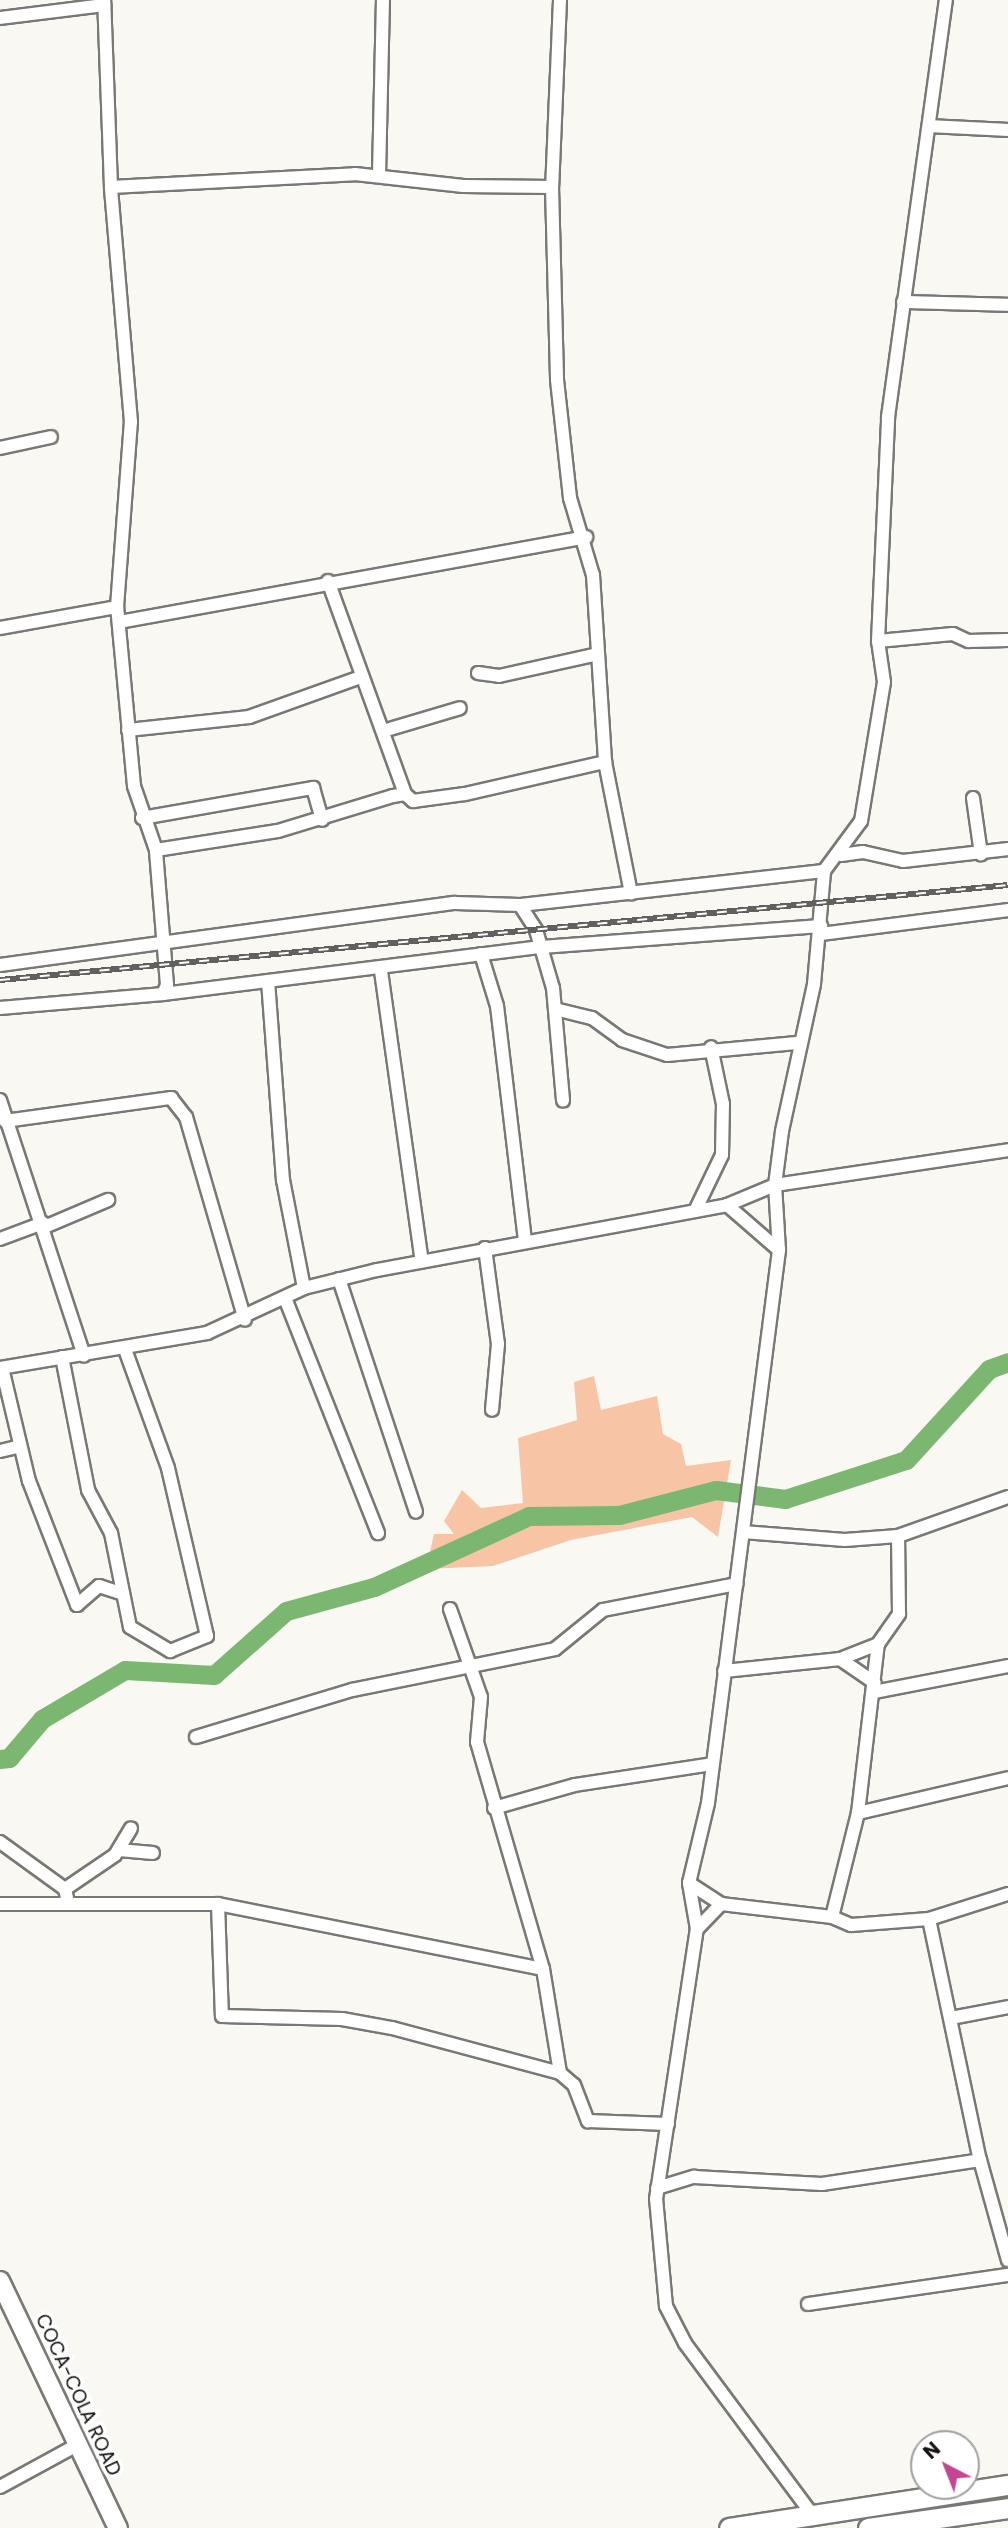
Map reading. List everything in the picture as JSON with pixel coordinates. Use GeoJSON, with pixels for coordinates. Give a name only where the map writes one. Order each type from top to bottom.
{"type":"FeatureCollection","features":[{"type":"Feature","properties":{"kind":"main road"},"geometry":{"type":"LineString","coordinates":[[729,2528],[1008,2486]]}},
{"type":"Feature","properties":{"kind":"main road"},"geometry":{"type":"LineString","coordinates":[[867,2528],[1008,2508]]}},
{"type":"Feature","properties":{"kind":"street"},"geometry":{"type":"LineString","coordinates":[[379,175],[383,0]]}},
{"type":"Feature","properties":{"kind":"street"},"geometry":{"type":"LineString","coordinates":[[560,0],[552,187],[557,380],[570,498],[586,537],[598,654],[605,762],[631,894]]}},
{"type":"Feature","properties":{"kind":"street"},"geometry":{"type":"LineString","coordinates":[[0,965],[455,903],[520,905],[824,871],[841,855],[861,821],[884,682],[878,641],[888,417],[946,0]]}},
{"type":"Feature","properties":{"kind":"street"},"geometry":{"type":"LineString","coordinates":[[0,18],[104,2],[111,187],[131,422],[117,607],[128,730],[142,818],[156,850],[166,944],[163,994]]}},
{"type":"Feature","properties":{"kind":"street"},"geometry":{"type":"LineString","coordinates":[[929,126],[1008,130]]}},
{"type":"Feature","properties":{"kind":"street"},"geometry":{"type":"LineString","coordinates":[[111,187],[379,175],[463,186],[552,187]]}},
{"type":"Feature","properties":{"kind":"street"},"geometry":{"type":"LineString","coordinates":[[903,302],[1008,304]]}},
{"type":"Feature","properties":{"kind":"street"},"geometry":{"type":"LineString","coordinates":[[0,448],[51,437]]}},
{"type":"Feature","properties":{"kind":"street"},"geometry":{"type":"LineString","coordinates":[[119,622],[327,581],[586,537]]}},
{"type":"Feature","properties":{"kind":"street"},"geometry":{"type":"LineString","coordinates":[[327,581],[405,794],[413,801],[465,794],[605,762]]}},
{"type":"Feature","properties":{"kind":"street"},"geometry":{"type":"LineString","coordinates":[[0,628],[117,607]]}},
{"type":"Feature","properties":{"kind":"street"},"geometry":{"type":"LineString","coordinates":[[878,641],[953,635],[968,641],[1008,640]]}},
{"type":"Feature","properties":{"kind":"street"},"geometry":{"type":"LineString","coordinates":[[478,673],[499,676],[598,654]]}},
{"type":"Feature","properties":{"kind":"street"},"geometry":{"type":"LineString","coordinates":[[128,730],[249,717],[361,677]]}},
{"type":"Feature","properties":{"kind":"street"},"geometry":{"type":"LineString","coordinates":[[383,731],[460,708]]}},
{"type":"Feature","properties":{"kind":"street"},"geometry":{"type":"LineString","coordinates":[[142,818],[313,788],[321,820]]}},
{"type":"Feature","properties":{"kind":"street"},"geometry":{"type":"LineString","coordinates":[[156,850],[321,820],[405,794]]}},
{"type":"Feature","properties":{"kind":"street"},"geometry":{"type":"LineString","coordinates":[[973,798],[981,854]]}},
{"type":"Feature","properties":{"kind":"street"},"geometry":{"type":"LineString","coordinates":[[841,855],[863,852],[903,861],[1008,849]]}},
{"type":"Feature","properties":{"kind":"street"},"geometry":{"type":"LineString","coordinates":[[814,2517],[684,2343],[666,2306],[657,2188],[697,1929],[689,1882],[712,1764],[779,1250],[775,1185],[796,1043],[821,930],[824,871]]}},
{"type":"Feature","properties":{"kind":"street"},"geometry":{"type":"LineString","coordinates":[[520,905],[541,947],[555,1009],[563,1101]]}},
{"type":"Feature","properties":{"kind":"street"},"geometry":{"type":"LineString","coordinates":[[0,1008],[381,971],[541,947],[821,930],[1008,910]]}},
{"type":"Feature","properties":{"kind":"street"},"geometry":{"type":"LineString","coordinates":[[481,954],[497,1006],[525,1241]]}},
{"type":"Feature","properties":{"kind":"street"},"geometry":{"type":"LineString","coordinates":[[381,971],[422,1261]]}},
{"type":"Feature","properties":{"kind":"street"},"geometry":{"type":"LineString","coordinates":[[268,981],[283,1180],[304,1288]]}},
{"type":"Feature","properties":{"kind":"street"},"geometry":{"type":"LineString","coordinates":[[555,1009],[592,1018],[650,1052],[796,1043]]}},
{"type":"Feature","properties":{"kind":"street"},"geometry":{"type":"LineString","coordinates":[[695,1210],[722,1154],[723,1104],[712,1047]]}},
{"type":"Feature","properties":{"kind":"street"},"geometry":{"type":"LineString","coordinates":[[5,1121],[172,1098],[186,1117],[245,1320]]}},
{"type":"Feature","properties":{"kind":"street"},"geometry":{"type":"LineString","coordinates":[[0,1100],[84,1356]]}},
{"type":"Feature","properties":{"kind":"street"},"geometry":{"type":"LineString","coordinates":[[123,1594],[99,1586],[77,1605],[18,1447],[1,1368],[125,1349],[245,1320],[304,1288],[338,1279],[485,1248],[727,1205],[775,1185],[877,1174],[1008,1150]]}},
{"type":"Feature","properties":{"kind":"street"},"geometry":{"type":"LineString","coordinates":[[0,1240],[108,1200]]}},
{"type":"Feature","properties":{"kind":"street"},"geometry":{"type":"LineString","coordinates":[[727,1205],[779,1250]]}},
{"type":"Feature","properties":{"kind":"street"},"geometry":{"type":"LineString","coordinates":[[485,1248],[498,1345],[492,1410]]}},
{"type":"Feature","properties":{"kind":"street"},"geometry":{"type":"LineString","coordinates":[[338,1279],[416,1512]]}},
{"type":"Feature","properties":{"kind":"street"},"geometry":{"type":"LineString","coordinates":[[285,1298],[378,1533]]}},
{"type":"Feature","properties":{"kind":"street"},"geometry":{"type":"LineString","coordinates":[[62,1357],[88,1490],[96,1514],[108,1522],[123,1594],[137,1635],[170,1651],[206,1636],[168,1468],[125,1349]]}},
{"type":"Feature","properties":{"kind":"street"},"geometry":{"type":"LineString","coordinates":[[0,1451],[18,1447]]}},
{"type":"Feature","properties":{"kind":"street"},"geometry":{"type":"LineString","coordinates":[[744,1532],[845,1540],[898,1535],[1008,1497]]}},
{"type":"Feature","properties":{"kind":"street"},"geometry":{"type":"LineString","coordinates":[[832,1917],[858,1813],[875,1688],[878,1644],[899,1615],[898,1535]]}},
{"type":"Feature","properties":{"kind":"street"},"geometry":{"type":"LineString","coordinates":[[196,1737],[352,1690],[555,1649],[603,1610],[737,1584]]}},
{"type":"Feature","properties":{"kind":"street"},"geometry":{"type":"LineString","coordinates":[[450,1609],[481,1697],[478,1742],[494,1808],[543,1969],[560,2073]]}},
{"type":"Feature","properties":{"kind":"street"},"geometry":{"type":"LineString","coordinates":[[724,1671],[840,1659],[878,1644]]}},
{"type":"Feature","properties":{"kind":"street"},"geometry":{"type":"LineString","coordinates":[[840,1659],[875,1688],[1008,1667]]}},
{"type":"Feature","properties":{"kind":"street"},"geometry":{"type":"LineString","coordinates":[[494,1808],[575,1785],[712,1764]]}},
{"type":"Feature","properties":{"kind":"street"},"geometry":{"type":"LineString","coordinates":[[858,1813],[1008,1778]]}},
{"type":"Feature","properties":{"kind":"street"},"geometry":{"type":"LineString","coordinates":[[65,1889],[119,1850],[131,1828]]}},
{"type":"Feature","properties":{"kind":"street"},"geometry":{"type":"LineString","coordinates":[[0,1842],[65,1889],[68,1903]]}},
{"type":"Feature","properties":{"kind":"street"},"geometry":{"type":"LineString","coordinates":[[119,1850],[153,1853]]}},
{"type":"Feature","properties":{"kind":"street"},"geometry":{"type":"LineString","coordinates":[[689,1882],[721,1904],[832,1917],[851,1925],[929,1919],[1008,1894]]}},
{"type":"Feature","properties":{"kind":"street"},"geometry":{"type":"LineString","coordinates":[[0,1904],[218,1903],[543,1969]]}},
{"type":"Feature","properties":{"kind":"street"},"geometry":{"type":"LineString","coordinates":[[218,1903],[222,2016],[342,2019],[560,2073],[575,2085],[588,2121],[668,2124]]}},
{"type":"Feature","properties":{"kind":"street"},"geometry":{"type":"LineString","coordinates":[[697,1929],[721,1904]]}},
{"type":"Feature","properties":{"kind":"street"},"geometry":{"type":"LineString","coordinates":[[929,1919],[980,2160],[1008,2260]]}},
{"type":"Feature","properties":{"kind":"street"},"geometry":{"type":"LineString","coordinates":[[951,2018],[1008,2007]]}},
{"type":"Feature","properties":{"kind":"street"},"geometry":{"type":"LineString","coordinates":[[657,2188],[694,2176],[822,2184],[980,2160]]}},
{"type":"Feature","properties":{"kind":"street"},"geometry":{"type":"LineString","coordinates":[[808,2304],[1008,2275]]}},
{"type":"Feature","properties":{"kind":"street","name":"COCA-COLA ROAD"},"geometry":{"type":"LineString","coordinates":[[0,2281],[118,2528]]}},
{"type":"Feature","properties":{"kind":"street"},"geometry":{"type":"LineString","coordinates":[[0,2487],[42,2458],[78,2445]]}},
{"type":"Feature","properties":{"kind":"shaded area"},"geometry":{"type":"Polygon","coordinates":[[[594,1376],[601,1410],[657,1396],[663,1434],[681,1444],[686,1466],[731,1460],[718,1537],[692,1517],[571,1540],[493,1566],[426,1569],[434,1534],[454,1534],[444,1521],[462,1490],[481,1508],[523,1503],[518,1438],[577,1420],[574,1382],[594,1376]]]}},
{"type":"Feature","properties":{"kind":"waterway"},"geometry":{"type":"LineString","coordinates":[[0,1759],[9,1758],[42,1719],[125,1670],[214,1675],[286,1611],[374,1587],[529,1516],[619,1515],[716,1490],[785,1499],[906,1460],[989,1369],[1008,1362]]}},
{"type":"Feature","properties":{"kind":"railway"},"geometry":{"type":"LineString","coordinates":[[0,980],[1008,885]]}}]}
